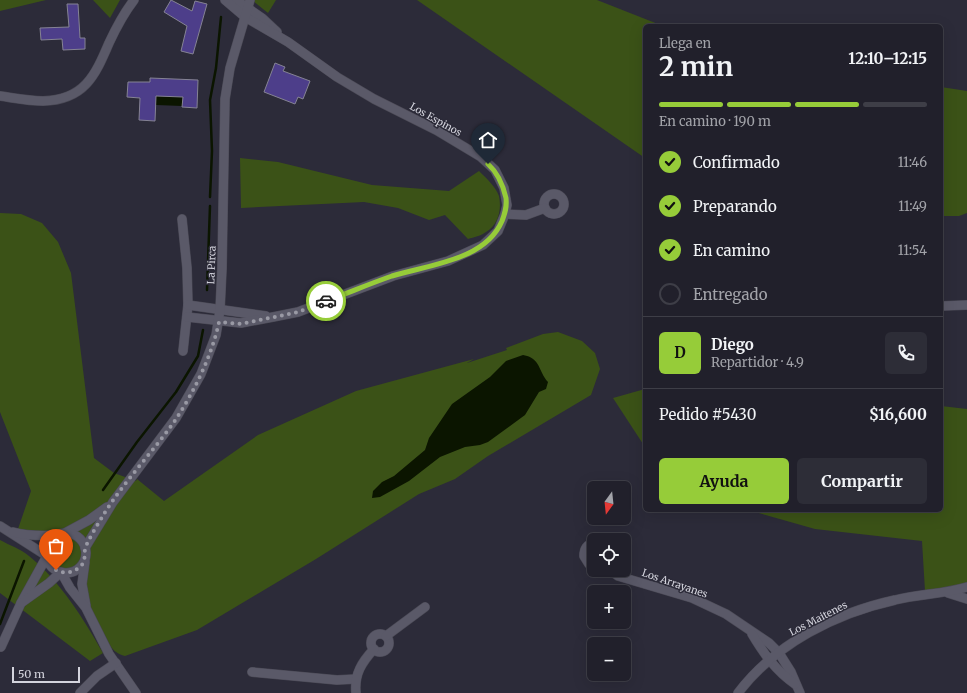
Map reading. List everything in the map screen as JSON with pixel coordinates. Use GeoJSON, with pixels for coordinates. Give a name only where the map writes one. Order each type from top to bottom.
{"type":"FeatureCollection","features":[{"type":"Feature","properties":{"kind":"street"},"geometry":{"type":"LineString","coordinates":[[0,96],[45,101],[61,98],[78,91],[95,74],[117,27],[134,0]]}},
{"type":"Feature","properties":{"kind":"street","name":"Los Espinos"},"geometry":{"type":"LineString","coordinates":[[187,317],[241,324],[298,312],[393,276],[422,269],[455,258],[483,245],[498,231],[505,214],[507,204],[504,188],[495,170],[480,157],[436,130],[374,99],[337,78],[288,42],[245,16],[225,0]]}},
{"type":"Feature","properties":{"kind":"street","name":"Los Espinos"},"geometry":{"type":"LineString","coordinates":[[236,0],[249,4],[288,42]]}},
{"type":"Feature","properties":{"kind":"street","name":"La Pirca"},"geometry":{"type":"LineString","coordinates":[[85,548],[113,502],[176,418],[201,374],[216,335],[220,310],[225,99],[230,68],[249,4]]}},
{"type":"Feature","properties":{"kind":"street"},"geometry":{"type":"LineString","coordinates":[[505,214],[526,215],[545,208]]}},
{"type":"Feature","properties":{"kind":"street"},"geometry":{"type":"LineString","coordinates":[[182,218],[188,268],[188,306],[183,351]]}},
{"type":"Feature","properties":{"kind":"street"},"geometry":{"type":"LineString","coordinates":[[943,306],[967,305]]}},
{"type":"Feature","properties":{"kind":"street","name":"Los Espinos"},"geometry":{"type":"LineString","coordinates":[[188,306],[273,317]]}},
{"type":"Feature","properties":{"kind":"street","name":"La Pirca"},"geometry":{"type":"LineString","coordinates":[[4,528],[28,535],[42,536],[62,534],[89,520],[113,502]]}},
{"type":"Feature","properties":{"kind":"street","name":"La Pirca"},"geometry":{"type":"LineString","coordinates":[[4,528],[47,556]]}},
{"type":"Feature","properties":{"kind":"street"},"geometry":{"type":"LineString","coordinates":[[1,647],[20,603],[47,556],[49,543],[62,534],[78,537],[83,542],[85,548],[82,584],[86,608]]}},
{"type":"Feature","properties":{"kind":"street"},"geometry":{"type":"LineString","coordinates":[[587,547],[585,548],[584,556],[587,562]]}},
{"type":"Feature","properties":{"kind":"street"},"geometry":{"type":"LineString","coordinates":[[47,556],[52,566],[61,572],[67,573],[80,567],[85,560]]}},
{"type":"Feature","properties":{"kind":"street"},"geometry":{"type":"LineString","coordinates":[[20,603],[49,583],[61,572]]}},
{"type":"Feature","properties":{"kind":"street"},"geometry":{"type":"LineString","coordinates":[[61,572],[70,588],[86,608],[100,639],[136,693]]}},
{"type":"Feature","properties":{"kind":"street","name":"Los Arrayanes"},"geometry":{"type":"LineString","coordinates":[[621,577],[692,598],[726,614],[778,652],[791,672],[800,693]]}},
{"type":"Feature","properties":{"kind":"street","name":"Los Maitenes"},"geometry":{"type":"LineString","coordinates":[[738,693],[778,652],[801,637],[852,612],[895,600],[923,595],[948,593],[967,587]]}},
{"type":"Feature","properties":{"kind":"street","name":"Los Maitenes"},"geometry":{"type":"LineString","coordinates":[[948,593],[967,599]]}},
{"type":"Feature","properties":{"kind":"street"},"geometry":{"type":"LineString","coordinates":[[386,636],[426,607]]}},
{"type":"Feature","properties":{"kind":"street","name":"Los Arrayanes"},"geometry":{"type":"LineString","coordinates":[[751,633],[762,652],[782,675],[796,684]]}},
{"type":"Feature","properties":{"kind":"street"},"geometry":{"type":"LineString","coordinates":[[380,634],[386,636],[389,640],[387,648],[383,652],[374,650],[372,644],[375,636],[380,634]]}},
{"type":"Feature","properties":{"kind":"street"},"geometry":{"type":"LineString","coordinates":[[356,693],[358,671],[364,660],[374,650]]}},
{"type":"Feature","properties":{"kind":"street"},"geometry":{"type":"LineString","coordinates":[[80,693],[97,676],[116,663]]}},
{"type":"Feature","properties":{"kind":"street"},"geometry":{"type":"LineString","coordinates":[[252,672],[338,680],[356,680]]}},
{"type":"Feature","properties":{"kind":"green space"},"geometry":{"type":"Polygon","coordinates":[[[0,0],[46,0],[0,11],[0,0]]]}},
{"type":"Feature","properties":{"kind":"green space"},"geometry":{"type":"Polygon","coordinates":[[[93,0],[120,0],[110,18],[93,0]]]}},
{"type":"Feature","properties":{"kind":"green space"},"geometry":{"type":"Polygon","coordinates":[[[252,0],[276,0],[268,13],[252,0]]]}},
{"type":"Feature","properties":{"kind":"green space"},"geometry":{"type":"Polygon","coordinates":[[[417,0],[597,0],[658,24],[643,24],[643,157],[417,0]]]}},
{"type":"Feature","properties":{"kind":"green space"},"geometry":{"type":"Polygon","coordinates":[[[943,87],[967,91],[967,213],[959,216],[943,216],[943,87]]]}},
{"type":"Feature","properties":{"kind":"green space"},"geometry":{"type":"Polygon","coordinates":[[[240,158],[278,162],[372,185],[449,191],[479,171],[498,193],[500,207],[498,217],[490,229],[482,234],[468,239],[445,215],[429,220],[398,208],[364,202],[241,208],[240,158]]]}},
{"type":"Feature","properties":{"kind":"green space"},"geometry":{"type":"Polygon","coordinates":[[[0,213],[21,214],[42,223],[58,242],[71,273],[94,458],[114,473],[136,481],[137,479],[164,501],[258,435],[356,391],[474,359],[467,363],[507,350],[506,348],[543,334],[558,332],[582,341],[595,353],[600,369],[591,395],[488,456],[455,479],[419,494],[316,559],[197,630],[125,656],[113,650],[90,607],[86,586],[89,550],[85,539],[66,530],[45,532],[18,529],[31,491],[0,412],[0,213]]]}},
{"type":"Feature","properties":{"kind":"green space"},"geometry":{"type":"Polygon","coordinates":[[[643,390],[643,444],[613,398],[643,390]]]}},
{"type":"Feature","properties":{"kind":"green space"},"geometry":{"type":"Polygon","coordinates":[[[943,406],[967,409],[967,585],[925,591],[922,541],[815,529],[755,512],[943,512],[943,406]]]}},
{"type":"Feature","properties":{"kind":"green space"},"geometry":{"type":"Polygon","coordinates":[[[66,535],[76,538],[81,543],[84,553],[81,563],[76,568],[66,571],[56,568],[51,563],[48,553],[51,543],[56,538],[66,535]]]}},
{"type":"Feature","properties":{"kind":"green space"},"geometry":{"type":"Polygon","coordinates":[[[0,540],[19,549],[41,566],[70,601],[88,627],[103,653],[90,661],[0,593],[0,540]]]}},
{"type":"Feature","properties":{"kind":"shaded area"},"geometry":{"type":"Polygon","coordinates":[[[183,90],[182,106],[156,105],[156,91],[183,90]]]}},
{"type":"Feature","properties":{"kind":"shaded area"},"geometry":{"type":"Polygon","coordinates":[[[523,355],[533,359],[536,362],[548,382],[546,389],[539,392],[525,415],[488,442],[480,445],[465,447],[440,457],[409,481],[380,497],[372,498],[373,491],[382,482],[394,476],[425,450],[429,438],[452,404],[490,377],[506,361],[523,355]]]}},
{"type":"Feature","properties":{"kind":"building"},"geometry":{"type":"Polygon","coordinates":[[[171,0],[192,11],[195,1],[207,4],[193,54],[181,51],[187,26],[164,12],[171,0]]]}},
{"type":"Feature","properties":{"kind":"building"},"geometry":{"type":"Polygon","coordinates":[[[67,4],[78,4],[80,38],[85,38],[85,49],[63,50],[62,39],[41,40],[40,28],[69,27],[67,4]]]}},
{"type":"Feature","properties":{"kind":"building"},"geometry":{"type":"Polygon","coordinates":[[[275,63],[285,67],[283,71],[310,81],[303,99],[298,97],[295,104],[264,92],[275,63]]]}},
{"type":"Feature","properties":{"kind":"building"},"geometry":{"type":"Polygon","coordinates":[[[150,78],[198,80],[197,108],[182,107],[183,97],[156,96],[155,121],[139,120],[140,98],[127,97],[128,82],[150,82],[150,78]]]}},
{"type":"Feature","properties":{"kind":"waterway"},"geometry":{"type":"LineString","coordinates":[[210,197],[212,151],[210,100],[216,68],[221,17]]}},
{"type":"Feature","properties":{"kind":"waterway"},"geometry":{"type":"LineString","coordinates":[[207,290],[210,206]]}},
{"type":"Feature","properties":{"kind":"waterway"},"geometry":{"type":"LineString","coordinates":[[103,490],[137,442],[176,392],[198,356],[203,330]]}},
{"type":"Feature","properties":{"kind":"waterway"},"geometry":{"type":"LineString","coordinates":[[0,624],[24,561]]}},
{"type":"Feature","properties":{"kind":"way so far"},"geometry":{"type":"LineString","coordinates":[[56,570],[67,573],[73,572],[82,565],[85,560],[85,548],[104,514],[176,418],[201,374],[216,335],[219,322],[241,324],[298,312],[326,301]]}},
{"type":"Feature","properties":{"kind":"route"},"geometry":{"type":"LineString","coordinates":[[326,301],[393,276],[448,261],[483,245],[498,231],[505,214],[507,204],[504,188],[495,170],[488,164]]}}]}
